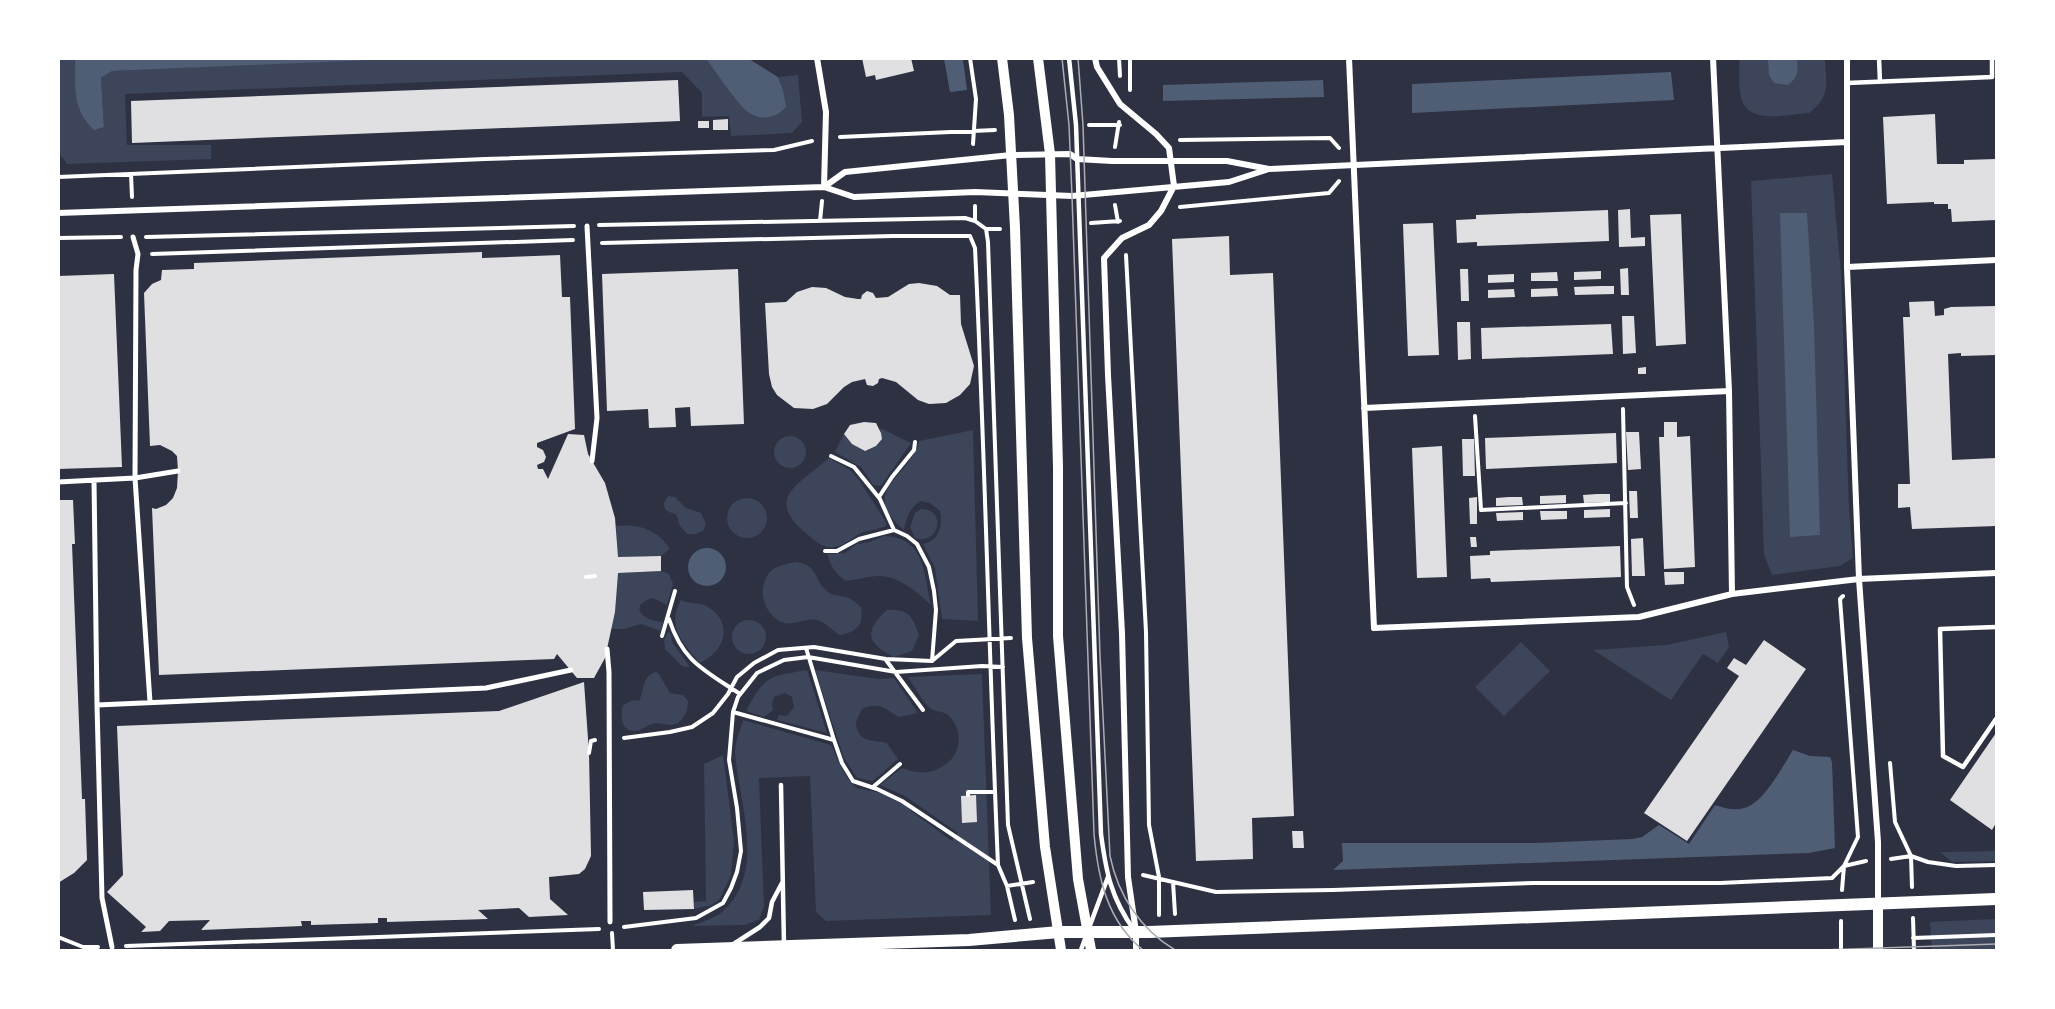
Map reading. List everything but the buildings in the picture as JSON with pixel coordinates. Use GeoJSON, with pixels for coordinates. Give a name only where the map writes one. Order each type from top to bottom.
{"type":"FeatureCollection","features":[{"type":"Feature","properties":{"kind":"main road"},"geometry":{"type":"LineString","coordinates":[[677,951],[969,940],[1059,932],[1136,932],[1996,900]]}},
{"type":"Feature","properties":{"kind":"street"},"geometry":{"type":"LineString","coordinates":[[817,58],[826,112],[824,187]]}},
{"type":"Feature","properties":{"kind":"street"},"geometry":{"type":"LineString","coordinates":[[1002,58],[1009,109],[1014,194],[1027,638],[1045,847],[1061,951]]}},
{"type":"Feature","properties":{"kind":"street"},"geometry":{"type":"LineString","coordinates":[[1038,58],[1050,154],[1058,467],[1059,636],[1077,870],[1091,951]]}},
{"type":"Feature","properties":{"kind":"street"},"geometry":{"type":"LineString","coordinates":[[1095,58],[1097,66],[1120,104],[1169,148],[1174,186],[1161,211],[1149,225],[1122,238],[1104,258],[1122,633],[1128,877],[1136,932],[1136,951]]}},
{"type":"Feature","properties":{"kind":"street"},"geometry":{"type":"LineString","coordinates":[[1349,58],[1374,628],[1639,617],[1732,594],[1859,579],[1996,573]]}},
{"type":"Feature","properties":{"kind":"street"},"geometry":{"type":"LineString","coordinates":[[1713,58],[1728,391],[1732,594]]}},
{"type":"Feature","properties":{"kind":"street"},"geometry":{"type":"LineString","coordinates":[[1847,58],[1847,267],[1859,579],[1878,860],[1878,951]]}},
{"type":"Feature","properties":{"kind":"street"},"geometry":{"type":"LineString","coordinates":[[824,187],[845,172],[1011,155],[1070,154],[1077,159],[1227,161],[1269,168],[1847,142]]}},
{"type":"Feature","properties":{"kind":"street"},"geometry":{"type":"LineString","coordinates":[[58,213],[824,187],[854,197],[975,192],[1078,195],[1229,182],[1269,168]]}},
{"type":"Feature","properties":{"kind":"street"},"geometry":{"type":"LineString","coordinates":[[587,225],[597,418],[592,461]]}},
{"type":"Feature","properties":{"kind":"street"},"geometry":{"type":"LineString","coordinates":[[133,237],[138,254],[135,478],[150,702]]}},
{"type":"Feature","properties":{"kind":"street"},"geometry":{"type":"LineString","coordinates":[[1847,267],[1996,260]]}},
{"type":"Feature","properties":{"kind":"street"},"geometry":{"type":"LineString","coordinates":[[1364,408],[1728,391]]}},
{"type":"Feature","properties":{"kind":"street"},"geometry":{"type":"LineString","coordinates":[[58,482],[135,478],[178,471]]}},
{"type":"Feature","properties":{"kind":"street"},"geometry":{"type":"LineString","coordinates":[[94,480],[102,898],[112,947]]}},
{"type":"Feature","properties":{"kind":"street"},"geometry":{"type":"LineString","coordinates":[[607,649],[610,922]]}},
{"type":"Feature","properties":{"kind":"street"},"geometry":{"type":"LineString","coordinates":[[97,705],[486,688],[571,670]]}},
{"type":"Feature","properties":{"kind":"lane"},"geometry":{"type":"LineString","coordinates":[[1069,58],[1076,125],[1101,834],[1108,877],[1116,903],[1136,932]]}},
{"type":"Feature","properties":{"kind":"lane"},"geometry":{"type":"LineString","coordinates":[[1879,58],[1880,82]]}},
{"type":"Feature","properties":{"kind":"lane"},"geometry":{"type":"LineString","coordinates":[[1847,82],[1992,77],[1992,58]]}},
{"type":"Feature","properties":{"kind":"lane"},"geometry":{"type":"LineString","coordinates":[[1996,627],[1940,629],[1943,756],[1963,767],[1996,719]]}},
{"type":"Feature","properties":{"kind":"lane"},"geometry":{"type":"LineString","coordinates":[[781,785],[784,948]]}},
{"type":"Feature","properties":{"kind":"lane"},"geometry":{"type":"LineString","coordinates":[[1081,951],[1108,877]]}},
{"type":"Feature","properties":{"kind":"lane"},"geometry":{"type":"LineString","coordinates":[[726,948],[760,927],[769,918],[772,902],[783,880]]}},
{"type":"Feature","properties":{"kind":"path"},"geometry":{"type":"LineString","coordinates":[[970,58],[976,99],[973,132],[974,158]]}},
{"type":"Feature","properties":{"kind":"path"},"geometry":{"type":"LineString","coordinates":[[1130,58],[1130,111]]}},
{"type":"Feature","properties":{"kind":"path"},"geometry":{"type":"LineString","coordinates":[[1119,124],[1172,140],[1330,138],[1353,164],[1329,193],[1161,211]]}},
{"type":"Feature","properties":{"kind":"path"},"geometry":{"type":"LineString","coordinates":[[58,177],[473,159],[774,150],[825,138],[973,132]]}},
{"type":"Feature","properties":{"kind":"path"},"geometry":{"type":"LineString","coordinates":[[975,192],[975,221]]}},
{"type":"Feature","properties":{"kind":"path"},"geometry":{"type":"LineString","coordinates":[[58,238],[587,225],[965,218],[975,221],[986,229],[988,242],[1008,825],[1021,883],[1007,886]]}},
{"type":"Feature","properties":{"kind":"path"},"geometry":{"type":"LineString","coordinates":[[1129,219],[1118,222],[1125,249],[1146,632],[1149,825],[1159,878],[1216,892],[1534,883],[1616,885],[1832,878],[1844,866],[1858,837],[1840,599],[1859,579]]}},
{"type":"Feature","properties":{"kind":"path"},"geometry":{"type":"LineString","coordinates":[[138,254],[569,240],[589,242],[970,236],[975,248],[982,398],[988,640],[998,865],[1007,886],[1018,934]]}},
{"type":"Feature","properties":{"kind":"path"},"geometry":{"type":"LineString","coordinates":[[1622,396],[1627,587],[1639,617]]}},
{"type":"Feature","properties":{"kind":"path"},"geometry":{"type":"LineString","coordinates":[[1474,403],[1481,510],[1626,503]]}},
{"type":"Feature","properties":{"kind":"path"},"geometry":{"type":"LineString","coordinates":[[894,530],[879,497],[891,477],[914,450],[915,442]]}},
{"type":"Feature","properties":{"kind":"path"},"geometry":{"type":"LineString","coordinates":[[831,456],[854,467],[864,478],[870,489],[878,495],[894,530]]}},
{"type":"Feature","properties":{"kind":"path"},"geometry":{"type":"LineString","coordinates":[[825,551],[837,551],[859,540],[894,530],[908,536],[917,544],[929,567],[936,610],[932,661]]}},
{"type":"Feature","properties":{"kind":"path"},"geometry":{"type":"LineString","coordinates":[[586,577],[595,576]]}},
{"type":"Feature","properties":{"kind":"path"},"geometry":{"type":"LineString","coordinates":[[662,636],[669,619],[675,591]]}},
{"type":"Feature","properties":{"kind":"path"},"geometry":{"type":"LineString","coordinates":[[669,619],[676,640],[696,664],[740,694]]}},
{"type":"Feature","properties":{"kind":"path"},"geometry":{"type":"LineString","coordinates":[[589,753],[591,741],[670,732],[692,727],[712,713],[737,677],[754,663],[778,650],[814,647],[886,659],[932,661],[956,641],[988,640]]}},
{"type":"Feature","properties":{"kind":"path"},"geometry":{"type":"LineString","coordinates":[[806,648],[842,763],[853,781],[902,801],[998,865]]}},
{"type":"Feature","properties":{"kind":"path"},"geometry":{"type":"LineString","coordinates":[[622,927],[696,918],[723,903],[737,872],[741,851],[729,760],[733,712],[740,694],[758,673],[784,660],[808,657],[896,672],[982,666],[1003,668]]}},
{"type":"Feature","properties":{"kind":"path"},"geometry":{"type":"LineString","coordinates":[[886,659],[923,710]]}},
{"type":"Feature","properties":{"kind":"path"},"geometry":{"type":"LineString","coordinates":[[733,712],[834,740]]}},
{"type":"Feature","properties":{"kind":"path"},"geometry":{"type":"LineString","coordinates":[[1890,763],[1895,822],[1911,856],[1914,951]]}},
{"type":"Feature","properties":{"kind":"path"},"geometry":{"type":"LineString","coordinates":[[872,787],[900,764]]}},
{"type":"Feature","properties":{"kind":"path"},"geometry":{"type":"LineString","coordinates":[[968,795],[968,792],[995,792]]}},
{"type":"Feature","properties":{"kind":"path"},"geometry":{"type":"LineString","coordinates":[[1844,866],[1860,861],[1911,856],[1928,862],[1956,866],[1996,865]]}},
{"type":"Feature","properties":{"kind":"path"},"geometry":{"type":"LineString","coordinates":[[58,937],[83,947],[112,947],[600,929]]}},
{"type":"Feature","properties":{"kind":"path"},"geometry":{"type":"LineString","coordinates":[[612,929],[613,951]]}},
{"type":"Feature","properties":{"kind":"path"},"geometry":{"type":"LineString","coordinates":[[1913,938],[1996,935]]}},
{"type":"Feature","properties":{"kind":"shaded area"},"geometry":{"type":"Polygon","coordinates":[[[59,58],[75,59],[77,102],[104,127],[101,78],[112,71],[394,58],[706,59],[750,114],[783,90],[778,77],[798,75],[802,122],[792,133],[731,136],[729,116],[702,117],[702,93],[682,72],[125,94],[127,145],[211,145],[211,159],[67,164],[59,153],[59,58]]]}},
{"type":"Feature","properties":{"kind":"shaded area"},"geometry":{"type":"Polygon","coordinates":[[[75,58],[394,59],[112,71],[101,78],[104,127],[94,130],[81,114],[78,106],[75,88],[75,58]]]}},
{"type":"Feature","properties":{"kind":"shaded area"},"geometry":{"type":"Polygon","coordinates":[[[706,59],[749,59],[778,77],[786,107],[770,117],[751,114],[735,98],[706,59]]]}},
{"type":"Feature","properties":{"kind":"shaded area"},"geometry":{"type":"Polygon","coordinates":[[[944,59],[963,59],[967,90],[950,92],[944,59]]]}},
{"type":"Feature","properties":{"kind":"shaded area"},"geometry":{"type":"Polygon","coordinates":[[[1739,59],[1825,59],[1826,89],[1824,95],[1809,113],[1770,116],[1751,112],[1741,97],[1739,59]]]}},
{"type":"Feature","properties":{"kind":"shaded area"},"geometry":{"type":"Polygon","coordinates":[[[1768,59],[1797,59],[1794,80],[1788,85],[1774,83],[1769,75],[1768,59]]]}},
{"type":"Feature","properties":{"kind":"shaded area"},"geometry":{"type":"Polygon","coordinates":[[[1671,72],[1674,100],[1412,113],[1412,84],[1671,72]]]}},
{"type":"Feature","properties":{"kind":"shaded area"},"geometry":{"type":"Polygon","coordinates":[[[1323,80],[1324,97],[1163,101],[1163,85],[1323,80]]]}},
{"type":"Feature","properties":{"kind":"shaded area"},"geometry":{"type":"Polygon","coordinates":[[[1832,174],[1841,274],[1849,509],[1853,558],[1840,566],[1772,575],[1764,555],[1751,181],[1832,174]]]}},
{"type":"Feature","properties":{"kind":"shaded area"},"geometry":{"type":"Polygon","coordinates":[[[1780,213],[1807,213],[1814,325],[1820,535],[1790,537],[1780,213]]]}},
{"type":"Feature","properties":{"kind":"shaded area"},"geometry":{"type":"Polygon","coordinates":[[[880,428],[911,443],[881,486],[873,485],[861,467],[835,452],[844,434],[852,444],[865,451],[876,446],[882,439],[880,428]]]}},
{"type":"Feature","properties":{"kind":"shaded area"},"geometry":{"type":"Polygon","coordinates":[[[973,430],[978,621],[942,619],[935,568],[923,544],[933,540],[939,532],[940,511],[930,503],[920,501],[909,514],[904,530],[891,516],[885,504],[886,494],[890,484],[914,454],[919,441],[973,430]]]}},
{"type":"Feature","properties":{"kind":"shaded area"},"geometry":{"type":"Polygon","coordinates":[[[790,436],[801,441],[806,452],[801,463],[790,468],[779,463],[774,452],[779,441],[790,436]]]}},
{"type":"Feature","properties":{"kind":"shaded area"},"geometry":{"type":"Polygon","coordinates":[[[829,458],[850,470],[859,480],[886,522],[886,526],[863,532],[835,547],[823,546],[807,534],[794,521],[788,510],[787,501],[798,484],[829,458]]]}},
{"type":"Feature","properties":{"kind":"shaded area"},"geometry":{"type":"Polygon","coordinates":[[[668,496],[675,497],[686,508],[701,513],[706,524],[703,531],[687,534],[680,526],[676,514],[665,508],[664,503],[668,496]]]}},
{"type":"Feature","properties":{"kind":"shaded area"},"geometry":{"type":"Polygon","coordinates":[[[747,498],[755,499],[761,504],[766,510],[766,526],[761,532],[755,537],[747,538],[739,537],[733,532],[728,526],[727,518],[728,510],[733,504],[739,499],[747,498]]]}},
{"type":"Feature","properties":{"kind":"shaded area"},"geometry":{"type":"Polygon","coordinates":[[[921,509],[935,515],[937,520],[935,532],[923,539],[915,538],[910,527],[915,513],[921,509]]]}},
{"type":"Feature","properties":{"kind":"shaded area"},"geometry":{"type":"Polygon","coordinates":[[[616,526],[647,529],[665,542],[670,549],[661,556],[617,557],[616,526]]]}},
{"type":"Feature","properties":{"kind":"shaded area"},"geometry":{"type":"Polygon","coordinates":[[[884,536],[898,538],[915,550],[924,570],[931,605],[901,582],[887,577],[846,581],[839,576],[830,562],[827,554],[845,553],[857,544],[884,536]]]}},
{"type":"Feature","properties":{"kind":"shaded area"},"geometry":{"type":"Polygon","coordinates":[[[707,548],[720,554],[726,567],[720,580],[707,586],[694,580],[688,567],[694,554],[707,548]]]}},
{"type":"Feature","properties":{"kind":"shaded area"},"geometry":{"type":"Polygon","coordinates":[[[795,562],[812,569],[828,592],[850,598],[861,607],[860,623],[855,630],[840,635],[817,620],[786,623],[771,614],[763,598],[763,585],[769,573],[774,569],[795,562]]]}},
{"type":"Feature","properties":{"kind":"shaded area"},"geometry":{"type":"Polygon","coordinates":[[[661,571],[669,574],[673,584],[667,605],[653,598],[645,601],[639,608],[640,612],[649,619],[663,622],[661,631],[641,624],[624,629],[611,629],[615,612],[617,573],[661,571]]]}},
{"type":"Feature","properties":{"kind":"shaded area"},"geometry":{"type":"Polygon","coordinates":[[[681,600],[705,605],[722,621],[724,629],[720,645],[715,652],[700,663],[678,634],[675,618],[681,600]]]}},
{"type":"Feature","properties":{"kind":"shaded area"},"geometry":{"type":"Polygon","coordinates":[[[887,610],[905,612],[912,618],[919,635],[912,651],[894,657],[874,642],[871,636],[874,625],[887,610]]]}},
{"type":"Feature","properties":{"kind":"shaded area"},"geometry":{"type":"Polygon","coordinates":[[[749,620],[761,625],[766,637],[761,649],[749,654],[737,649],[732,637],[737,625],[749,620]]]}},
{"type":"Feature","properties":{"kind":"shaded area"},"geometry":{"type":"Polygon","coordinates":[[[668,632],[671,634],[672,642],[690,667],[682,666],[665,649],[664,640],[668,632]]]}},
{"type":"Feature","properties":{"kind":"shaded area"},"geometry":{"type":"Polygon","coordinates":[[[1726,632],[1729,647],[1718,663],[1703,654],[1671,700],[1593,650],[1666,645],[1726,632]]]}},
{"type":"Feature","properties":{"kind":"shaded area"},"geometry":{"type":"Polygon","coordinates":[[[1521,642],[1550,671],[1504,716],[1475,687],[1521,642]]]}},
{"type":"Feature","properties":{"kind":"shaded area"},"geometry":{"type":"Polygon","coordinates":[[[807,670],[827,733],[777,720],[779,715],[787,716],[794,707],[792,697],[785,693],[774,697],[773,710],[764,717],[746,711],[763,684],[784,674],[807,670]]]}},
{"type":"Feature","properties":{"kind":"shaded area"},"geometry":{"type":"Polygon","coordinates":[[[815,670],[878,679],[894,678],[918,713],[899,717],[877,706],[862,709],[856,722],[860,734],[867,739],[887,743],[898,759],[873,781],[857,778],[844,758],[815,670]]]}},
{"type":"Feature","properties":{"kind":"shaded area"},"geometry":{"type":"Polygon","coordinates":[[[656,672],[670,693],[683,695],[688,701],[686,713],[675,724],[654,723],[639,730],[630,730],[623,722],[623,705],[633,700],[639,701],[646,680],[656,672]]]}},
{"type":"Feature","properties":{"kind":"shaded area"},"geometry":{"type":"Polygon","coordinates":[[[982,674],[991,915],[826,921],[816,912],[810,776],[759,778],[764,907],[759,920],[744,925],[692,926],[722,912],[736,896],[744,877],[747,836],[735,752],[743,720],[831,745],[845,775],[856,788],[891,795],[902,801],[911,811],[952,841],[958,833],[905,796],[880,785],[902,768],[925,772],[940,768],[951,759],[958,747],[958,734],[953,721],[948,715],[927,706],[908,677],[982,674]]]}},
{"type":"Feature","properties":{"kind":"shaded area"},"geometry":{"type":"Polygon","coordinates":[[[1793,750],[1810,756],[1830,757],[1835,848],[1809,853],[1333,870],[1343,861],[1342,843],[1536,843],[1632,839],[1642,837],[1659,825],[1689,844],[1715,805],[1740,809],[1759,799],[1793,750]]]}},
{"type":"Feature","properties":{"kind":"shaded area"},"geometry":{"type":"Polygon","coordinates":[[[723,755],[734,840],[731,875],[720,899],[712,905],[694,909],[694,902],[706,901],[704,764],[723,755]]]}},
{"type":"Feature","properties":{"kind":"shaded area"},"geometry":{"type":"Polygon","coordinates":[[[1996,851],[1996,861],[1952,862],[1940,852],[1996,851]]]}},
{"type":"Feature","properties":{"kind":"shaded area"},"geometry":{"type":"Polygon","coordinates":[[[1996,919],[1996,950],[1932,950],[1930,922],[1996,919]]]}},
{"type":"Feature","properties":{"kind":"tram line"},"geometry":{"type":"LineString","coordinates":[[1062,58],[1069,125],[1072,196],[1094,834],[1098,867],[1106,898],[1121,926],[1143,950]]}},
{"type":"Feature","properties":{"kind":"tram line"},"geometry":{"type":"LineString","coordinates":[[1078,58],[1083,125],[1100,656],[1110,856],[1119,884],[1132,910],[1151,932],[1175,950]]}},
{"type":"Feature","properties":{"kind":"tram line"},"geometry":{"type":"LineString","coordinates":[[1822,950],[1996,944]]}}]}
